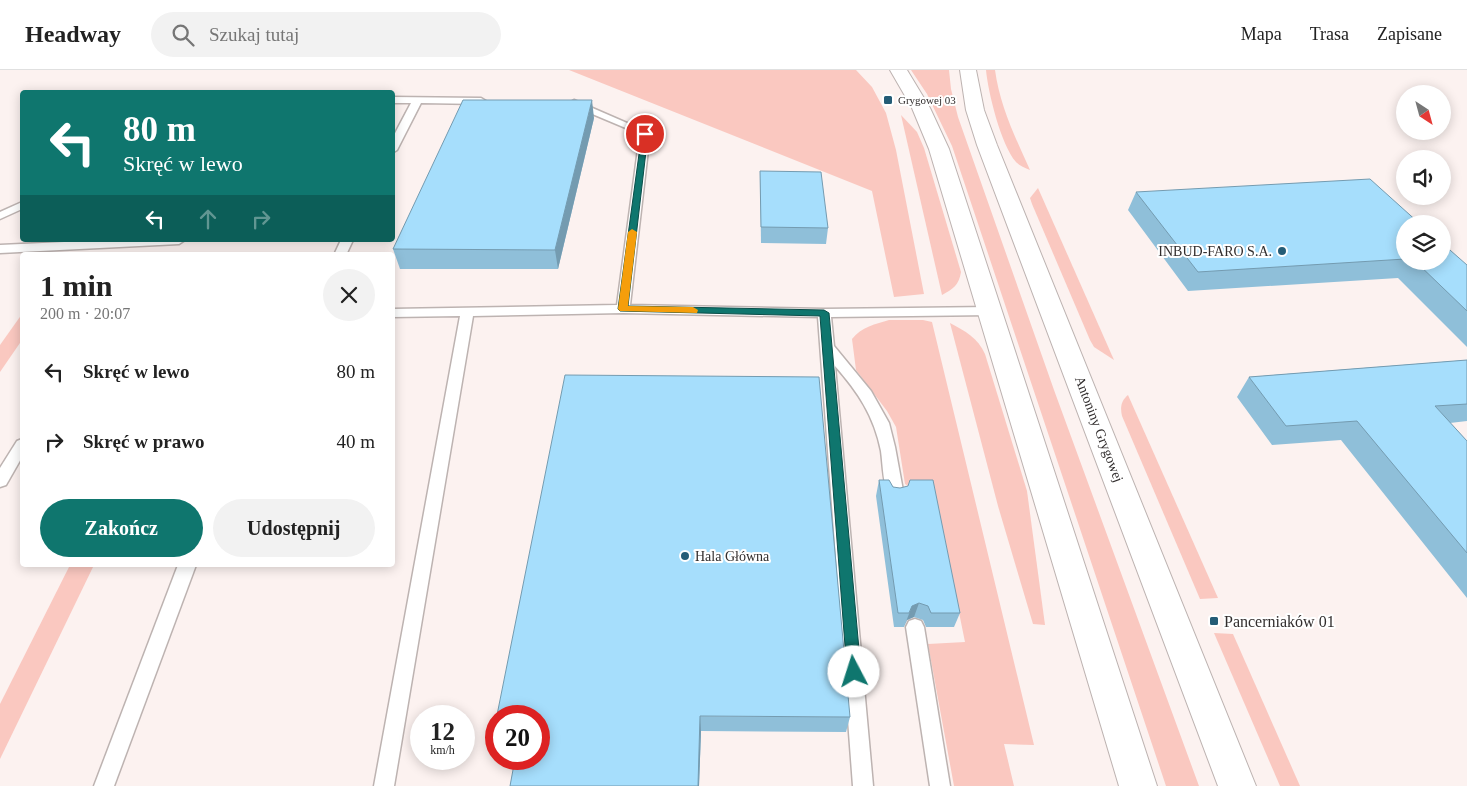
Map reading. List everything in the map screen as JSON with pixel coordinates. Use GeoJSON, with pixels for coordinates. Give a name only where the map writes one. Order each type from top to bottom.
{"type":"FeatureCollection","features":[{"type":"Feature","properties":{"kind":"street"},"geometry":{"type":"LineString","coordinates":[[898,70],[915,95],[930,126],[991,311],[1138,786]]}},
{"type":"Feature","properties":{"kind":"street","name":"Antoniny Grygowej"},"geometry":{"type":"LineString","coordinates":[[968,70],[975,110],[987,145],[1236,786]]}},
{"type":"Feature","properties":{"kind":"lane"},"geometry":{"type":"LineString","coordinates":[[395,100],[494,102]]}},
{"type":"Feature","properties":{"kind":"lane"},"geometry":{"type":"LineString","coordinates":[[395,144],[417,101]]}},
{"type":"Feature","properties":{"kind":"lane"},"geometry":{"type":"LineString","coordinates":[[561,102],[571,102],[645,134],[623,309]]}},
{"type":"Feature","properties":{"kind":"lane"},"geometry":{"type":"LineString","coordinates":[[0,216],[20,206]]}},
{"type":"Feature","properties":{"kind":"lane"},"geometry":{"type":"LineString","coordinates":[[0,249],[148,242]]}},
{"type":"Feature","properties":{"kind":"lane"},"geometry":{"type":"LineString","coordinates":[[142,252],[148,242]]}},
{"type":"Feature","properties":{"kind":"lane"},"geometry":{"type":"LineString","coordinates":[[395,313],[623,309],[824,313],[991,311]]}},
{"type":"Feature","properties":{"kind":"lane"},"geometry":{"type":"LineString","coordinates":[[384,786],[467,311]]}},
{"type":"Feature","properties":{"kind":"lane"},"geometry":{"type":"LineString","coordinates":[[824,313],[863,786]]}},
{"type":"Feature","properties":{"kind":"lane"},"geometry":{"type":"LineString","coordinates":[[827,347],[874,408],[883,431],[896,496]]}},
{"type":"Feature","properties":{"kind":"lane"},"geometry":{"type":"LineString","coordinates":[[0,481],[20,448]]}},
{"type":"Feature","properties":{"kind":"lane"},"geometry":{"type":"LineString","coordinates":[[104,786],[187,567]]}},
{"type":"Feature","properties":{"kind":"lane"},"geometry":{"type":"LineString","coordinates":[[915,627],[940,786]]}},
{"type":"Feature","properties":{"kind":"shaded area"},"geometry":{"type":"Polygon","coordinates":[[[569,70],[856,70],[872,87],[886,113],[896,150],[924,294],[894,297],[872,191],[569,70]]]}},
{"type":"Feature","properties":{"kind":"shaded area"},"geometry":{"type":"Polygon","coordinates":[[[911,70],[949,70],[951,89],[958,117],[1054,390],[1199,786],[1166,786],[952,146],[927,94],[911,70]]]}},
{"type":"Feature","properties":{"kind":"shaded area"},"geometry":{"type":"Polygon","coordinates":[[[986,70],[995,70],[1004,109],[1030,170],[1016,162],[1005,144],[992,104],[986,70]]]}},
{"type":"Feature","properties":{"kind":"shaded area"},"geometry":{"type":"Polygon","coordinates":[[[901,115],[917,132],[924,148],[961,272],[955,286],[942,295],[901,115]]]}},
{"type":"Feature","properties":{"kind":"shaded area"},"geometry":{"type":"Polygon","coordinates":[[[1038,188],[1114,360],[1094,347],[1090,340],[1032,204],[1030,198],[1038,188]]]}},
{"type":"Feature","properties":{"kind":"shaded area"},"geometry":{"type":"Polygon","coordinates":[[[20,317],[20,343],[0,372],[0,345],[20,317]]]}},
{"type":"Feature","properties":{"kind":"shaded area"},"geometry":{"type":"Polygon","coordinates":[[[889,320],[923,320],[932,322],[1034,745],[1004,744],[1014,786],[954,786],[928,644],[965,642],[934,489],[913,489],[905,484],[896,427],[887,411],[856,370],[852,339],[864,329],[889,320]]]}},
{"type":"Feature","properties":{"kind":"shaded area"},"geometry":{"type":"Polygon","coordinates":[[[950,323],[975,339],[985,354],[1027,491],[1045,625],[1033,624],[998,506],[950,323]]]}},
{"type":"Feature","properties":{"kind":"shaded area"},"geometry":{"type":"Polygon","coordinates":[[[1128,395],[1218,598],[1200,599],[1122,416],[1122,404],[1128,395]]]}},
{"type":"Feature","properties":{"kind":"shaded area"},"geometry":{"type":"Polygon","coordinates":[[[69,567],[93,567],[0,759],[0,704],[69,567]]]}},
{"type":"Feature","properties":{"kind":"shaded area"},"geometry":{"type":"Polygon","coordinates":[[[1214,633],[1233,634],[1300,786],[1280,786],[1214,633]]]}},
{"type":"Feature","properties":{"kind":"building"},"geometry":{"type":"Polygon","coordinates":[[[463,100],[592,100],[555,250],[393,249],[463,100]]]}},
{"type":"Feature","properties":{"kind":"building"},"geometry":{"type":"Polygon","coordinates":[[[760,171],[821,172],[828,228],[761,227],[760,171]]]}},
{"type":"Feature","properties":{"kind":"building","name":"INBUD-FARO S.A."},"geometry":{"type":"Polygon","coordinates":[[[1370,179],[1396,202],[1396,205],[1399,205],[1410,215],[1396,215],[1396,260],[1198,272],[1136,192],[1370,179]]]}},
{"type":"Feature","properties":{"kind":"building"},"geometry":{"type":"Polygon","coordinates":[[[1451,251],[1467,265],[1467,311],[1424,270],[1451,270],[1451,251]]]}},
{"type":"Feature","properties":{"kind":"building"},"geometry":{"type":"Polygon","coordinates":[[[1467,360],[1467,404],[1435,406],[1467,441],[1467,553],[1357,421],[1286,426],[1249,377],[1467,360]]]}},
{"type":"Feature","properties":{"kind":"building","name":"Hala Główna"},"geometry":{"type":"Polygon","coordinates":[[[565,375],[819,377],[850,717],[700,716],[698,786],[510,786],[513,770],[550,770],[550,705],[499,705],[565,375]]]}},
{"type":"Feature","properties":{"kind":"building"},"geometry":{"type":"Polygon","coordinates":[[[879,480],[889,480],[893,487],[900,488],[908,486],[910,480],[933,480],[960,613],[931,613],[928,606],[919,603],[912,606],[909,613],[898,613],[879,480]]]}},
{"type":"Feature","properties":{"kind":"slow traffic"},"geometry":{"type":"LineString","coordinates":[[632,232],[623,309],[693,310]]}},
{"type":"Feature","properties":{"kind":"place","name":"Grygowej 03"},"geometry":{"type":"Point","coordinates":[888,100]}},
{"type":"Feature","properties":{"kind":"place","name":"INBUD-FARO S.A."},"geometry":{"type":"Point","coordinates":[1282,251]}},
{"type":"Feature","properties":{"kind":"place","name":"Hala Główna"},"geometry":{"type":"Point","coordinates":[685,556]}},
{"type":"Feature","properties":{"kind":"place","name":"Pancerniaków 01"},"geometry":{"type":"Point","coordinates":[1214,621]}},
{"type":"Feature","properties":{"kind":"route"},"geometry":{"type":"LineString","coordinates":[[645,134],[623,309],[824,313],[854,672]]}}]}
